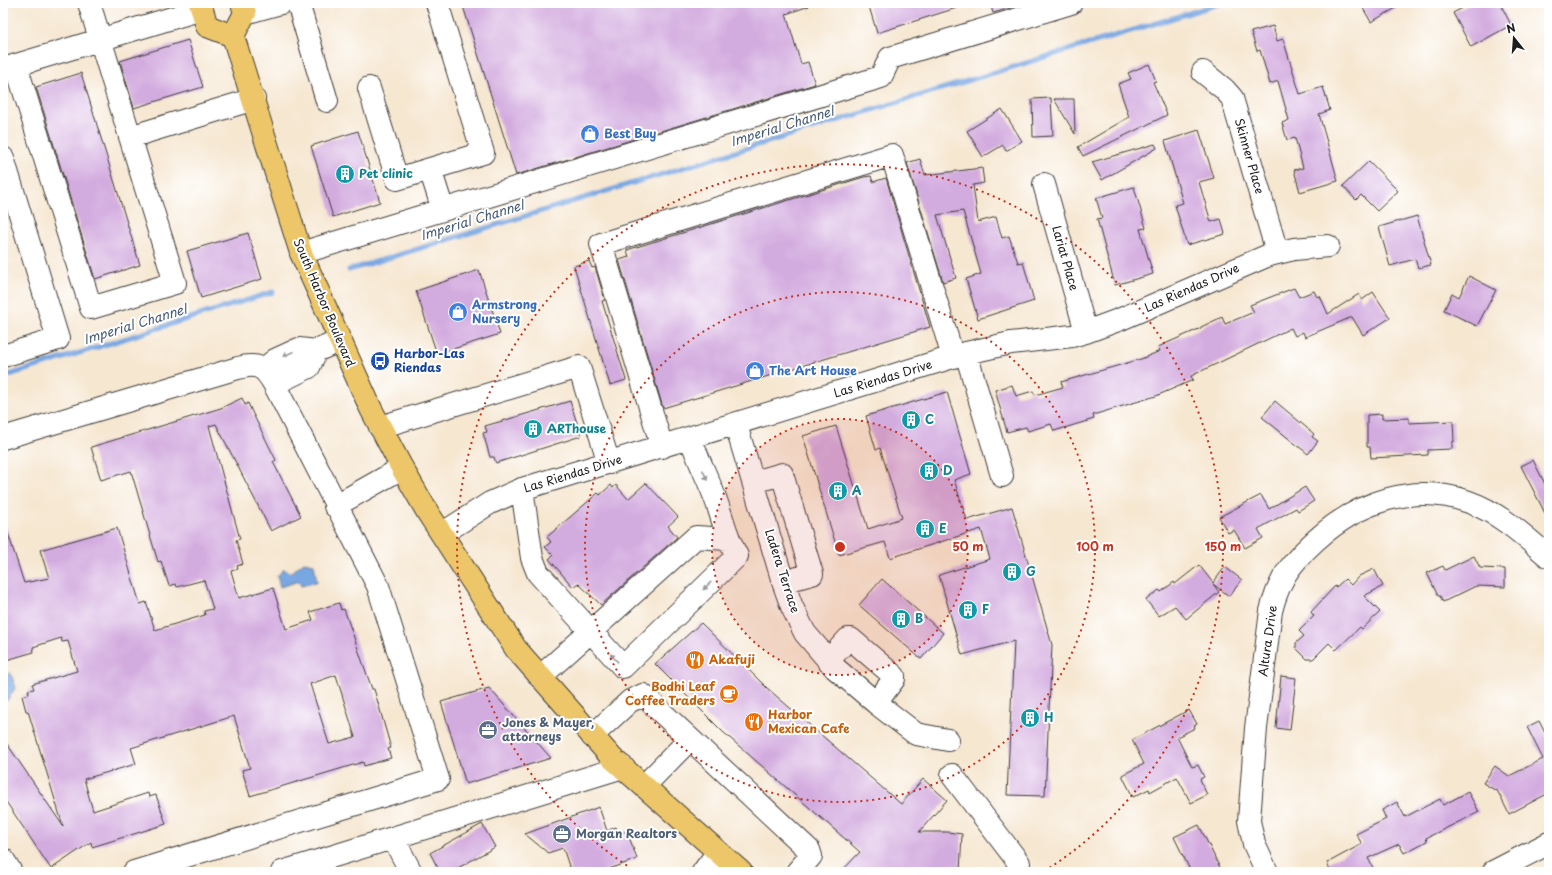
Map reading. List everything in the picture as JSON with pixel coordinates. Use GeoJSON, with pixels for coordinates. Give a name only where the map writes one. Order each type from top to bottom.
{"type":"FeatureCollection","features":[{"type":"Feature","properties":{"kind":"main road"},"geometry":{"type":"LineString","coordinates":[[201,6],[207,26],[233,36],[244,8]]}},
{"type":"Feature","properties":{"kind":"main road","name":"South Harbor Boulevard"},"geometry":{"type":"LineString","coordinates":[[233,36],[254,99],[301,253],[339,341],[380,427],[402,468],[490,612],[516,650],[540,677]]}},
{"type":"Feature","properties":{"kind":"main road"},"geometry":{"type":"LineString","coordinates":[[540,677],[592,736],[623,767],[741,872]]}},
{"type":"Feature","properties":{"kind":"street"},"geometry":{"type":"LineString","coordinates":[[89,3],[100,40],[175,283],[91,308],[10,67],[100,40],[201,6]]}},
{"type":"Feature","properties":{"kind":"street"},"geometry":{"type":"LineString","coordinates":[[244,8],[281,3]]}},
{"type":"Feature","properties":{"kind":"street"},"geometry":{"type":"LineString","coordinates":[[298,3],[328,101]]}},
{"type":"Feature","properties":{"kind":"street"},"geometry":{"type":"LineString","coordinates":[[370,88],[397,179],[483,153],[437,3]]}},
{"type":"Feature","properties":{"kind":"street"},"geometry":{"type":"LineString","coordinates":[[301,253],[881,77],[890,58],[1071,3]]}},
{"type":"Feature","properties":{"kind":"street","name":"Skinner Place"},"geometry":{"type":"LineString","coordinates":[[1203,72],[1224,89],[1232,98],[1277,252]]}},
{"type":"Feature","properties":{"kind":"street"},"geometry":{"type":"LineString","coordinates":[[130,137],[254,99]]}},
{"type":"Feature","properties":{"kind":"street"},"geometry":{"type":"LineString","coordinates":[[662,447],[601,244],[892,155],[1002,476]]}},
{"type":"Feature","properties":{"kind":"street"},"geometry":{"type":"LineString","coordinates":[[3,158],[58,339],[3,356]]}},
{"type":"Feature","properties":{"kind":"street"},"geometry":{"type":"LineString","coordinates":[[430,169],[443,210]]}},
{"type":"Feature","properties":{"kind":"street","name":"Lariat Place"},"geometry":{"type":"LineString","coordinates":[[1044,184],[1086,332]]}},
{"type":"Feature","properties":{"kind":"street","name":"Las Riendas Drive"},"geometry":{"type":"LineString","coordinates":[[443,533],[490,503],[522,489],[691,439],[960,355],[1011,343],[1072,336],[1086,332],[1277,252],[1328,246]]}},
{"type":"Feature","properties":{"kind":"street"},"geometry":{"type":"LineString","coordinates":[[269,376],[309,367],[316,351],[339,341]]}},
{"type":"Feature","properties":{"kind":"street"},"geometry":{"type":"LineString","coordinates":[[3,438],[252,364],[269,376],[335,506],[378,586],[438,779],[134,872]]}},
{"type":"Feature","properties":{"kind":"street"},"geometry":{"type":"LineString","coordinates":[[380,427],[579,367],[609,464]]}},
{"type":"Feature","properties":{"kind":"street","name":"Ladera Terrace"},"geometry":{"type":"LineString","coordinates":[[736,425],[783,582],[794,611],[805,633],[828,661],[876,704],[916,734],[948,740]]}},
{"type":"Feature","properties":{"kind":"street"},"geometry":{"type":"LineString","coordinates":[[522,489],[532,558],[538,573],[623,667],[737,556],[727,539],[713,491],[691,439]]}},
{"type":"Feature","properties":{"kind":"street"},"geometry":{"type":"LineString","coordinates":[[335,506],[402,468]]}},
{"type":"Feature","properties":{"kind":"street"},"geometry":{"type":"LineString","coordinates":[[754,482],[782,474],[812,574],[783,582]]}},
{"type":"Feature","properties":{"kind":"street","name":"Altura Drive"},"geometry":{"type":"LineString","coordinates":[[1267,872],[1252,837],[1249,821],[1256,728],[1271,611],[1275,596],[1284,576],[1301,555],[1326,531],[1361,508],[1394,497],[1425,494],[1454,497],[1472,503],[1496,515],[1549,557]]}},
{"type":"Feature","properties":{"kind":"street"},"geometry":{"type":"LineString","coordinates":[[540,677],[696,537],[727,539]]}},
{"type":"Feature","properties":{"kind":"street"},"geometry":{"type":"LineString","coordinates":[[828,661],[848,638],[894,676],[894,679],[876,704]]}},
{"type":"Feature","properties":{"kind":"street"},"geometry":{"type":"LineString","coordinates":[[592,736],[630,701],[643,695],[809,850],[810,856],[797,872]]}},
{"type":"Feature","properties":{"kind":"street"},"geometry":{"type":"LineString","coordinates":[[644,786],[690,739]]}},
{"type":"Feature","properties":{"kind":"street"},"geometry":{"type":"LineString","coordinates":[[282,872],[623,767]]}},
{"type":"Feature","properties":{"kind":"street"},"geometry":{"type":"LineString","coordinates":[[952,775],[1019,863],[1018,872]]}},
{"type":"Feature","properties":{"kind":"street"},"geometry":{"type":"LineString","coordinates":[[392,838],[411,872]]}},
{"type":"Feature","properties":{"kind":"street"},"geometry":{"type":"LineString","coordinates":[[1493,872],[1549,842]]}},
{"type":"Feature","properties":{"kind":"street"},"geometry":{"type":"LineString","coordinates":[[703,872],[718,852]]}},
{"type":"Feature","properties":{"kind":"street"},"geometry":{"type":"LineString","coordinates":[[3,859],[11,872]]}},
{"type":"Feature","properties":{"kind":"water"},"geometry":{"type":"Polygon","coordinates":[[[304,562],[314,564],[317,582],[301,586],[299,581],[280,587],[277,576],[284,569],[290,573],[304,562]]]}},
{"type":"Feature","properties":{"kind":"water"},"geometry":{"type":"Polygon","coordinates":[[[10,672],[16,687],[6,702],[3,700],[3,691],[5,688],[3,678],[10,672]]]}},
{"type":"Feature","properties":{"kind":"building","name":"Best Buy"},"geometry":{"type":"Polygon","coordinates":[[[462,3],[809,3],[809,6],[786,14],[801,64],[808,62],[815,84],[516,175],[462,3]]]}},
{"type":"Feature","properties":{"kind":"building"},"geometry":{"type":"Polygon","coordinates":[[[868,3],[963,3],[963,6],[877,33],[868,3]]]}},
{"type":"Feature","properties":{"kind":"building"},"geometry":{"type":"Polygon","coordinates":[[[990,3],[1028,3],[993,13],[990,3]]]}},
{"type":"Feature","properties":{"kind":"building"},"geometry":{"type":"Polygon","coordinates":[[[1360,3],[1405,3],[1371,22],[1360,3]]]}},
{"type":"Feature","properties":{"kind":"building"},"geometry":{"type":"Polygon","coordinates":[[[1472,3],[1500,3],[1511,25],[1471,47],[1453,13],[1472,3]]]}},
{"type":"Feature","properties":{"kind":"building"},"geometry":{"type":"Polygon","coordinates":[[[1273,26],[1277,41],[1283,39],[1300,94],[1323,87],[1330,110],[1319,114],[1338,181],[1300,192],[1294,170],[1303,168],[1295,138],[1287,140],[1282,123],[1289,120],[1278,81],[1270,84],[1260,50],[1257,51],[1251,32],[1273,26]]]}},
{"type":"Feature","properties":{"kind":"building"},"geometry":{"type":"Polygon","coordinates":[[[188,40],[203,87],[134,108],[120,61],[188,40]]]}},
{"type":"Feature","properties":{"kind":"building"},"geometry":{"type":"Polygon","coordinates":[[[1149,64],[1156,81],[1153,82],[1167,115],[1083,156],[1078,147],[1129,117],[1118,84],[1131,79],[1128,73],[1149,64]]]}},
{"type":"Feature","properties":{"kind":"building"},"geometry":{"type":"Polygon","coordinates":[[[81,73],[140,265],[95,279],[36,87],[81,73]]]}},
{"type":"Feature","properties":{"kind":"building"},"geometry":{"type":"Polygon","coordinates":[[[1051,98],[1053,136],[1033,137],[1032,99],[1051,98]]]}},
{"type":"Feature","properties":{"kind":"building"},"geometry":{"type":"Polygon","coordinates":[[[1054,99],[1074,99],[1075,134],[1054,99]]]}},
{"type":"Feature","properties":{"kind":"building"},"geometry":{"type":"Polygon","coordinates":[[[1002,109],[1022,141],[1006,151],[1003,145],[983,157],[967,131],[1002,109]]]}},
{"type":"Feature","properties":{"kind":"building"},"geometry":{"type":"Polygon","coordinates":[[[1199,130],[1214,178],[1199,182],[1211,222],[1221,219],[1225,234],[1187,245],[1175,205],[1183,203],[1165,141],[1199,130]]]}},
{"type":"Feature","properties":{"kind":"building","name":"Pet clinic"},"geometry":{"type":"Polygon","coordinates":[[[358,131],[380,202],[333,217],[311,146],[358,131]]]}},
{"type":"Feature","properties":{"kind":"building"},"geometry":{"type":"Polygon","coordinates":[[[1155,144],[1157,148],[1102,180],[1092,162],[1155,144]]]}},
{"type":"Feature","properties":{"kind":"building"},"geometry":{"type":"Polygon","coordinates":[[[920,159],[925,175],[982,168],[984,183],[973,185],[978,222],[996,217],[1002,238],[1009,236],[1018,263],[1023,262],[1034,301],[978,319],[966,279],[981,274],[963,211],[937,215],[956,278],[943,282],[907,163],[920,159]]]}},
{"type":"Feature","properties":{"kind":"building"},"geometry":{"type":"Polygon","coordinates":[[[1369,161],[1398,191],[1377,211],[1361,195],[1356,200],[1343,186],[1369,161]]]}},
{"type":"Feature","properties":{"kind":"building"},"geometry":{"type":"Polygon","coordinates":[[[871,176],[873,182],[886,178],[930,327],[663,408],[619,260],[629,257],[627,250],[871,176]]]}},
{"type":"Feature","properties":{"kind":"building"},"geometry":{"type":"Polygon","coordinates":[[[1134,187],[1146,228],[1140,229],[1153,274],[1115,285],[1097,219],[1102,218],[1096,198],[1134,187]]]}},
{"type":"Feature","properties":{"kind":"building"},"geometry":{"type":"Polygon","coordinates":[[[1417,216],[1431,265],[1418,268],[1415,259],[1390,266],[1379,227],[1417,216]]]}},
{"type":"Feature","properties":{"kind":"building"},"geometry":{"type":"Polygon","coordinates":[[[248,233],[262,279],[201,298],[187,251],[248,233]]]}},
{"type":"Feature","properties":{"kind":"building"},"geometry":{"type":"Polygon","coordinates":[[[589,261],[592,268],[595,267],[605,300],[602,301],[626,380],[610,385],[574,266],[589,261]]]}},
{"type":"Feature","properties":{"kind":"building","name":"Armstrong Nursery"},"geometry":{"type":"Polygon","coordinates":[[[479,270],[500,334],[437,354],[416,291],[479,270]]]}},
{"type":"Feature","properties":{"kind":"building"},"geometry":{"type":"Polygon","coordinates":[[[1469,276],[1496,290],[1477,326],[1444,310],[1452,293],[1459,297],[1469,276]]]}},
{"type":"Feature","properties":{"kind":"building"},"geometry":{"type":"Polygon","coordinates":[[[1294,288],[1299,297],[1314,291],[1317,297],[1320,296],[1328,314],[1359,294],[1362,300],[1373,292],[1390,318],[1363,335],[1352,317],[1305,337],[1303,332],[1295,336],[1291,328],[1191,376],[1193,380],[1156,396],[1093,415],[1094,419],[1054,431],[1051,424],[1028,431],[1026,427],[1007,432],[995,390],[1012,385],[1016,396],[1033,391],[1035,395],[1063,387],[1061,382],[1141,359],[1160,351],[1158,347],[1222,317],[1225,324],[1254,312],[1250,305],[1294,288]]]}},
{"type":"Feature","properties":{"kind":"building"},"geometry":{"type":"Polygon","coordinates":[[[947,392],[971,474],[954,480],[967,520],[1012,507],[1052,645],[1045,796],[1007,795],[1014,641],[962,655],[939,575],[990,559],[981,529],[890,558],[885,542],[839,555],[803,436],[836,426],[868,529],[902,518],[880,448],[876,450],[866,416],[947,392]]]}},
{"type":"Feature","properties":{"kind":"building"},"geometry":{"type":"Polygon","coordinates":[[[242,398],[245,405],[248,403],[276,460],[273,462],[301,516],[271,531],[216,424],[209,426],[240,539],[236,540],[243,564],[237,566],[238,569],[231,571],[239,598],[273,588],[286,629],[313,620],[310,612],[339,603],[341,610],[344,609],[372,689],[374,689],[391,748],[388,749],[391,758],[364,766],[363,762],[250,796],[242,770],[250,768],[234,716],[131,748],[136,764],[84,779],[93,811],[148,793],[149,797],[156,795],[166,824],[92,847],[91,842],[51,869],[3,797],[3,738],[63,826],[28,711],[26,711],[22,696],[29,694],[28,690],[34,689],[32,684],[77,671],[68,641],[62,642],[61,638],[33,647],[34,652],[3,661],[3,527],[6,527],[24,583],[49,578],[40,550],[117,528],[140,604],[146,602],[155,630],[205,615],[204,611],[213,609],[204,580],[177,587],[176,584],[169,586],[161,561],[158,562],[131,471],[101,480],[91,447],[221,408],[242,398]],[[336,675],[310,684],[329,744],[355,737],[336,675]]]}},
{"type":"Feature","properties":{"kind":"building","name":"ARThouse"},"geometry":{"type":"Polygon","coordinates":[[[570,401],[581,436],[496,463],[494,457],[490,457],[483,433],[487,432],[485,426],[570,401]]]}},
{"type":"Feature","properties":{"kind":"building"},"geometry":{"type":"Polygon","coordinates":[[[1275,401],[1314,434],[1312,437],[1318,441],[1308,454],[1262,417],[1275,401]]]}},
{"type":"Feature","properties":{"kind":"building"},"geometry":{"type":"Polygon","coordinates":[[[1382,414],[1382,419],[1409,418],[1409,423],[1453,421],[1454,442],[1452,442],[1452,449],[1428,450],[1428,455],[1371,458],[1370,447],[1367,447],[1367,415],[1382,414]]]}},
{"type":"Feature","properties":{"kind":"building"},"geometry":{"type":"Polygon","coordinates":[[[1533,460],[1549,492],[1549,521],[1521,466],[1533,460]]]}},
{"type":"Feature","properties":{"kind":"building"},"geometry":{"type":"Polygon","coordinates":[[[646,483],[678,517],[668,526],[677,537],[601,605],[578,583],[573,587],[549,559],[553,555],[545,547],[551,542],[547,537],[598,493],[600,495],[611,485],[613,488],[616,485],[628,499],[646,483]]]}},
{"type":"Feature","properties":{"kind":"building"},"geometry":{"type":"Polygon","coordinates":[[[1305,487],[1314,501],[1298,511],[1296,508],[1258,529],[1263,538],[1245,548],[1234,530],[1228,533],[1219,517],[1261,495],[1269,509],[1305,487]]]}},
{"type":"Feature","properties":{"kind":"building"},"geometry":{"type":"Polygon","coordinates":[[[1474,556],[1480,568],[1505,569],[1505,587],[1476,586],[1443,602],[1440,596],[1438,596],[1427,573],[1443,566],[1445,570],[1474,556]]]}},
{"type":"Feature","properties":{"kind":"building"},"geometry":{"type":"Polygon","coordinates":[[[1199,565],[1213,583],[1225,567],[1242,580],[1229,596],[1213,584],[1219,592],[1186,619],[1175,606],[1159,616],[1146,600],[1159,590],[1161,592],[1174,582],[1175,584],[1199,565]]]}},
{"type":"Feature","properties":{"kind":"building"},"geometry":{"type":"Polygon","coordinates":[[[1374,569],[1383,586],[1364,596],[1380,612],[1362,629],[1360,627],[1336,650],[1329,643],[1313,659],[1307,659],[1296,648],[1296,643],[1304,636],[1299,631],[1314,616],[1311,612],[1335,586],[1336,587],[1345,579],[1351,585],[1359,576],[1374,569]]]}},
{"type":"Feature","properties":{"kind":"building","name":"B"},"geometry":{"type":"Polygon","coordinates":[[[882,579],[943,633],[921,659],[859,605],[882,579]]]}},
{"type":"Feature","properties":{"kind":"building"},"geometry":{"type":"Polygon","coordinates":[[[701,623],[767,688],[901,804],[923,779],[947,800],[919,832],[947,832],[962,834],[960,872],[841,872],[860,852],[723,732],[655,664],[701,623]]]}},
{"type":"Feature","properties":{"kind":"building"},"geometry":{"type":"Polygon","coordinates":[[[1281,676],[1296,678],[1290,730],[1276,728],[1281,676]]]}},
{"type":"Feature","properties":{"kind":"building","name":"Jones & Mayer, attorneys"},"geometry":{"type":"Polygon","coordinates":[[[489,688],[551,758],[466,784],[441,702],[489,688]]]}},
{"type":"Feature","properties":{"kind":"building"},"geometry":{"type":"Polygon","coordinates":[[[1189,710],[1197,724],[1194,726],[1195,728],[1177,737],[1192,767],[1198,765],[1204,777],[1200,779],[1207,795],[1191,803],[1177,777],[1150,792],[1149,789],[1133,797],[1122,775],[1144,764],[1132,740],[1189,710]]]}},
{"type":"Feature","properties":{"kind":"building"},"geometry":{"type":"Polygon","coordinates":[[[1539,721],[1549,741],[1549,793],[1509,814],[1498,792],[1483,783],[1495,766],[1509,776],[1543,759],[1527,727],[1539,721]]]}},
{"type":"Feature","properties":{"kind":"building"},"geometry":{"type":"Polygon","coordinates":[[[1468,792],[1479,812],[1426,838],[1427,841],[1404,853],[1399,844],[1368,858],[1373,868],[1366,872],[1331,872],[1327,863],[1362,844],[1356,834],[1386,819],[1382,810],[1397,802],[1405,817],[1440,799],[1443,805],[1468,792]]]}},
{"type":"Feature","properties":{"kind":"building"},"geometry":{"type":"Polygon","coordinates":[[[599,807],[607,831],[616,827],[619,834],[627,831],[637,859],[601,872],[571,872],[563,848],[548,853],[525,834],[599,807]]]}},
{"type":"Feature","properties":{"kind":"building"},"geometry":{"type":"Polygon","coordinates":[[[482,824],[495,847],[451,872],[440,872],[430,853],[482,824]]]}},
{"type":"Feature","properties":{"kind":"building"},"geometry":{"type":"Polygon","coordinates":[[[1199,825],[1220,868],[1211,872],[1191,872],[1174,837],[1199,825]]]}},
{"type":"Feature","properties":{"kind":"waterway","name":"Imperial Channel"},"geometry":{"type":"LineString","coordinates":[[349,270],[1222,3]]}},
{"type":"Feature","properties":{"kind":"waterway","name":"Imperial Channel"},"geometry":{"type":"LineString","coordinates":[[3,377],[273,292]]}},
{"type":"Feature","properties":{"kind":"place","name":"Best Buy"},"geometry":{"type":"Point","coordinates":[590,134]}},
{"type":"Feature","properties":{"kind":"place","name":"Pet clinic"},"geometry":{"type":"Point","coordinates":[345,174]}},
{"type":"Feature","properties":{"kind":"place","name":"Armstrong Nursery"},"geometry":{"type":"Point","coordinates":[458,312]}},
{"type":"Feature","properties":{"kind":"place","name":"Harbor-Las Riendas"},"geometry":{"type":"Point","coordinates":[380,361]}},
{"type":"Feature","properties":{"kind":"place","name":"The Art House"},"geometry":{"type":"Point","coordinates":[755,371]}},
{"type":"Feature","properties":{"kind":"place","name":"C"},"geometry":{"type":"Point","coordinates":[911,420]}},
{"type":"Feature","properties":{"kind":"place","name":"ARThouse"},"geometry":{"type":"Point","coordinates":[533,429]}},
{"type":"Feature","properties":{"kind":"place","name":"D"},"geometry":{"type":"Point","coordinates":[929,471]}},
{"type":"Feature","properties":{"kind":"place","name":"A"},"geometry":{"type":"Point","coordinates":[838,491]}},
{"type":"Feature","properties":{"kind":"place","name":"E"},"geometry":{"type":"Point","coordinates":[925,529]}},
{"type":"Feature","properties":{"kind":"place","name":"G"},"geometry":{"type":"Point","coordinates":[1012,572]}},
{"type":"Feature","properties":{"kind":"place","name":"F"},"geometry":{"type":"Point","coordinates":[968,610]}},
{"type":"Feature","properties":{"kind":"place","name":"B"},"geometry":{"type":"Point","coordinates":[901,619]}},
{"type":"Feature","properties":{"kind":"place","name":"Akafuji"},"geometry":{"type":"Point","coordinates":[695,660]}},
{"type":"Feature","properties":{"kind":"place","name":"Bodhi Leaf Coffee Traders"},"geometry":{"type":"Point","coordinates":[729,694]}},
{"type":"Feature","properties":{"kind":"place","name":"H"},"geometry":{"type":"Point","coordinates":[1030,718]}},
{"type":"Feature","properties":{"kind":"place","name":"Harbor Mexican Cafe"},"geometry":{"type":"Point","coordinates":[754,722]}},
{"type":"Feature","properties":{"kind":"place","name":"Jones & Mayer, attorneys"},"geometry":{"type":"Point","coordinates":[488,730]}},
{"type":"Feature","properties":{"kind":"place","name":"Morgan Realtors"},"geometry":{"type":"Point","coordinates":[562,834]}}]}
